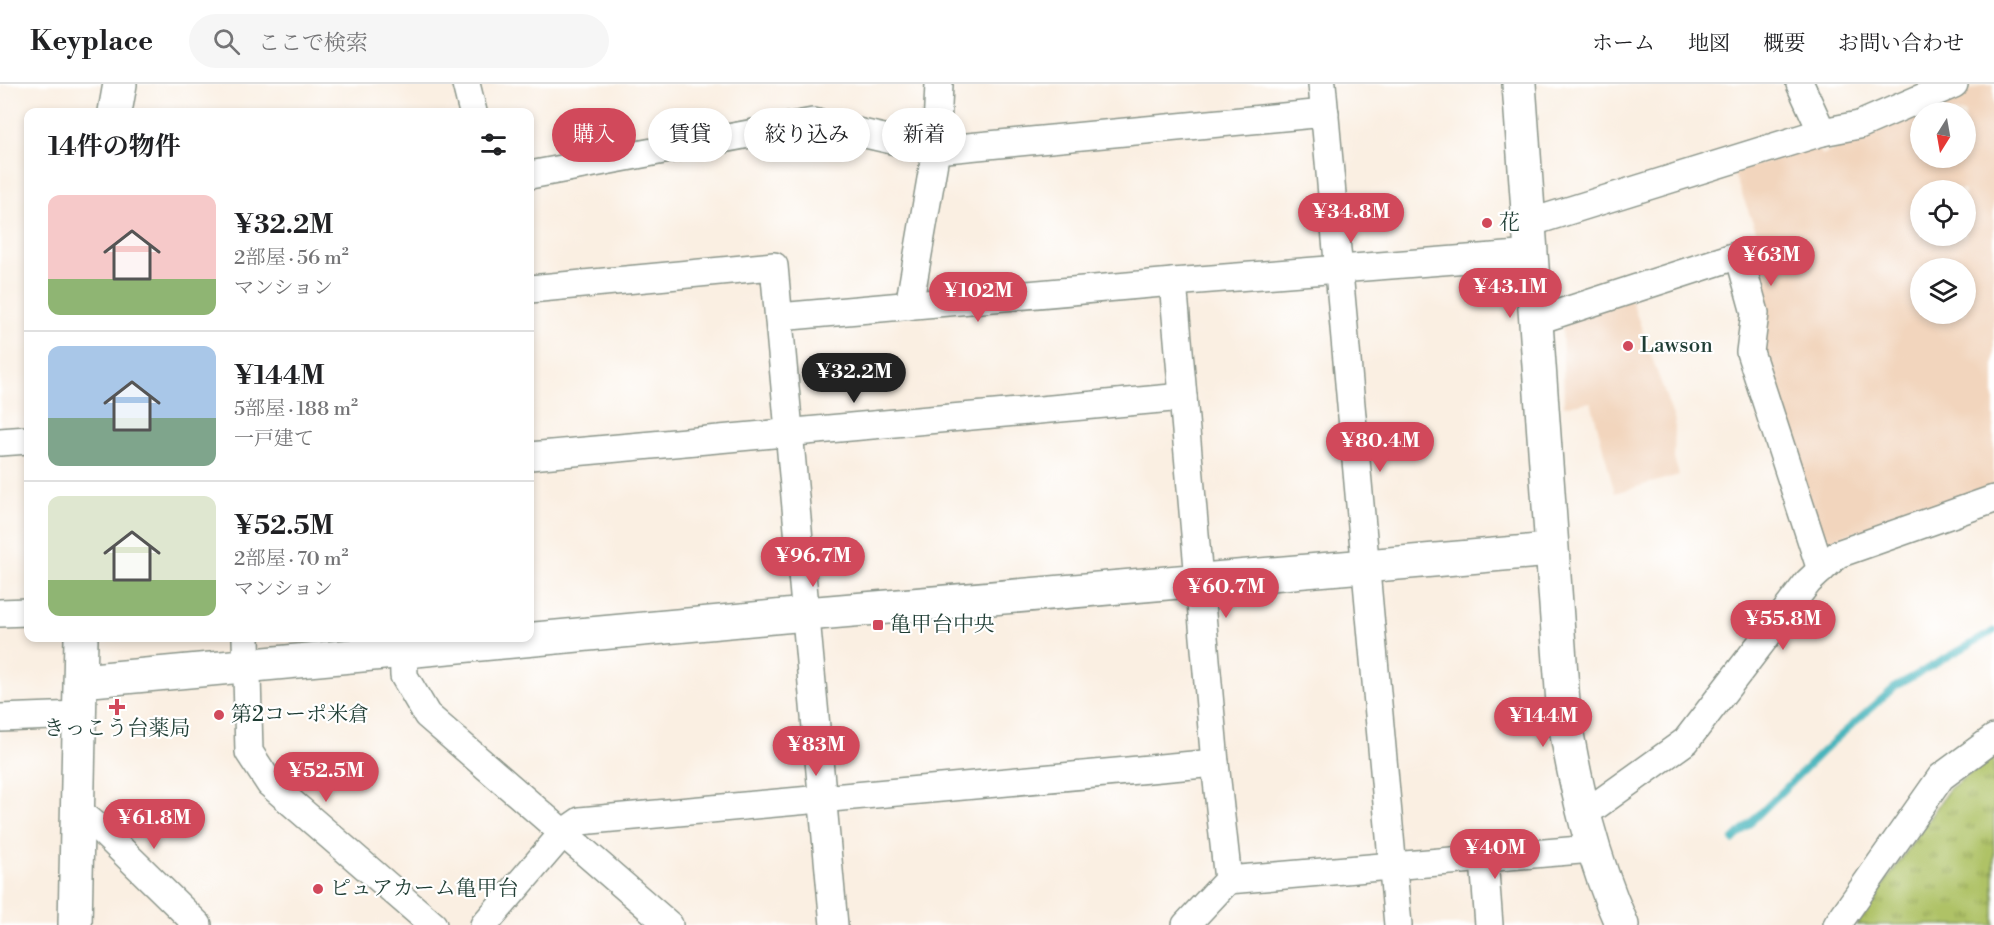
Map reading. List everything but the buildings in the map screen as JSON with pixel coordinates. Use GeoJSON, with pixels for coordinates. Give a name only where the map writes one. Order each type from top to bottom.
{"type":"FeatureCollection","features":[{"type":"Feature","properties":{"kind":"street"},"geometry":{"type":"LineString","coordinates":[[116,108],[120,84]]}},
{"type":"Feature","properties":{"kind":"street"},"geometry":{"type":"LineString","coordinates":[[466,84],[472,108]]}},
{"type":"Feature","properties":{"kind":"street"},"geometry":{"type":"LineString","coordinates":[[938,108],[939,84]]}},
{"type":"Feature","properties":{"kind":"street"},"geometry":{"type":"LineString","coordinates":[[1322,84],[1398,925]]}},
{"type":"Feature","properties":{"kind":"street"},"geometry":{"type":"LineString","coordinates":[[1518,84],[1564,717],[1573,772],[1592,849],[1622,925]]}},
{"type":"Feature","properties":{"kind":"street"},"geometry":{"type":"LineString","coordinates":[[1800,84],[1822,132]]}},
{"type":"Feature","properties":{"kind":"street"},"geometry":{"type":"LineString","coordinates":[[778,317],[1339,268],[1530,238],[1822,132],[1859,125],[1954,84]]}},
{"type":"Feature","properties":{"kind":"street"},"geometry":{"type":"LineString","coordinates":[[966,147],[1325,113]]}},
{"type":"Feature","properties":{"kind":"street"},"geometry":{"type":"LineString","coordinates":[[534,174],[813,122],[882,138]]}},
{"type":"Feature","properties":{"kind":"street"},"geometry":{"type":"LineString","coordinates":[[909,306],[934,162]]}},
{"type":"Feature","properties":{"kind":"street"},"geometry":{"type":"LineString","coordinates":[[1535,321],[1739,255],[1755,313],[1750,352],[1821,570]]}},
{"type":"Feature","properties":{"kind":"street"},"geometry":{"type":"LineString","coordinates":[[534,289],[774,266],[834,925]]}},
{"type":"Feature","properties":{"kind":"street"},"geometry":{"type":"LineString","coordinates":[[1173,282],[1215,763],[1228,880]]}},
{"type":"Feature","properties":{"kind":"street"},"geometry":{"type":"LineString","coordinates":[[534,456],[1183,397]]}},
{"type":"Feature","properties":{"kind":"street"},"geometry":{"type":"LineString","coordinates":[[0,442],[24,440]]}},
{"type":"Feature","properties":{"kind":"street"},"geometry":{"type":"LineString","coordinates":[[1583,815],[1686,741],[1808,582],[1839,554],[1994,499]]}},
{"type":"Feature","properties":{"kind":"street"},"geometry":{"type":"LineString","coordinates":[[534,634],[806,614],[1551,550]]}},
{"type":"Feature","properties":{"kind":"street"},"geometry":{"type":"LineString","coordinates":[[0,613],[24,612]]}},
{"type":"Feature","properties":{"kind":"street"},"geometry":{"type":"LineString","coordinates":[[75,925],[81,642]]}},
{"type":"Feature","properties":{"kind":"street"},"geometry":{"type":"LineString","coordinates":[[81,681],[246,651],[430,642]]}},
{"type":"Feature","properties":{"kind":"street"},"geometry":{"type":"LineString","coordinates":[[403,644],[404,676],[427,715],[669,925]]}},
{"type":"Feature","properties":{"kind":"street"},"geometry":{"type":"LineString","coordinates":[[246,651],[249,752],[270,784],[433,925]]}},
{"type":"Feature","properties":{"kind":"street"},"geometry":{"type":"LineString","coordinates":[[0,718],[80,715]]}},
{"type":"Feature","properties":{"kind":"street"},"geometry":{"type":"LineString","coordinates":[[1837,925],[1941,777],[1994,738]]}},
{"type":"Feature","properties":{"kind":"street"},"geometry":{"type":"LineString","coordinates":[[484,925],[564,832],[580,821],[1215,763]]}},
{"type":"Feature","properties":{"kind":"street"},"geometry":{"type":"LineString","coordinates":[[78,811],[101,830],[198,925]]}},
{"type":"Feature","properties":{"kind":"street"},"geometry":{"type":"LineString","coordinates":[[1186,925],[1228,880],[1592,849]]}},
{"type":"Feature","properties":{"kind":"street"},"geometry":{"type":"LineString","coordinates":[[1484,858],[1489,925]]}},
{"type":"Feature","properties":{"kind":"shaded area"},"geometry":{"type":"Polygon","coordinates":[[[1985,84],[1994,84],[1994,486],[1822,543],[1759,353],[1745,258],[1765,253],[1733,172],[1818,146],[1822,155],[1910,116],[1910,168],[1976,168],[1976,102],[1944,102],[1985,84]]]}},
{"type":"Feature","properties":{"kind":"shaded area"},"geometry":{"type":"Polygon","coordinates":[[[1631,299],[1675,422],[1674,459],[1679,475],[1615,493],[1591,402],[1564,406],[1562,320],[1631,299]]]}},
{"type":"Feature","properties":{"kind":"green space"},"geometry":{"type":"Polygon","coordinates":[[[1994,756],[1994,925],[1856,925],[1949,789],[1994,756]]]}},
{"type":"Feature","properties":{"kind":"waterway"},"geometry":{"type":"LineString","coordinates":[[1733,840],[1826,748],[1896,686],[1994,631]]}},
{"type":"Feature","properties":{"kind":"place","name":"花"},"geometry":{"type":"Point","coordinates":[1487,223]}},
{"type":"Feature","properties":{"kind":"place","name":"Lawson"},"geometry":{"type":"Point","coordinates":[1628,346]}},
{"type":"Feature","properties":{"kind":"place","name":"亀甲台中央"},"geometry":{"type":"Point","coordinates":[878,625]}},
{"type":"Feature","properties":{"kind":"place","name":"きっこう台薬局"},"geometry":{"type":"Point","coordinates":[117,707]}},
{"type":"Feature","properties":{"kind":"place","name":"第2コーポ米倉"},"geometry":{"type":"Point","coordinates":[219,715]}},
{"type":"Feature","properties":{"kind":"place","name":"ピュアカーム亀甲台"},"geometry":{"type":"Point","coordinates":[318,889]}}]}
